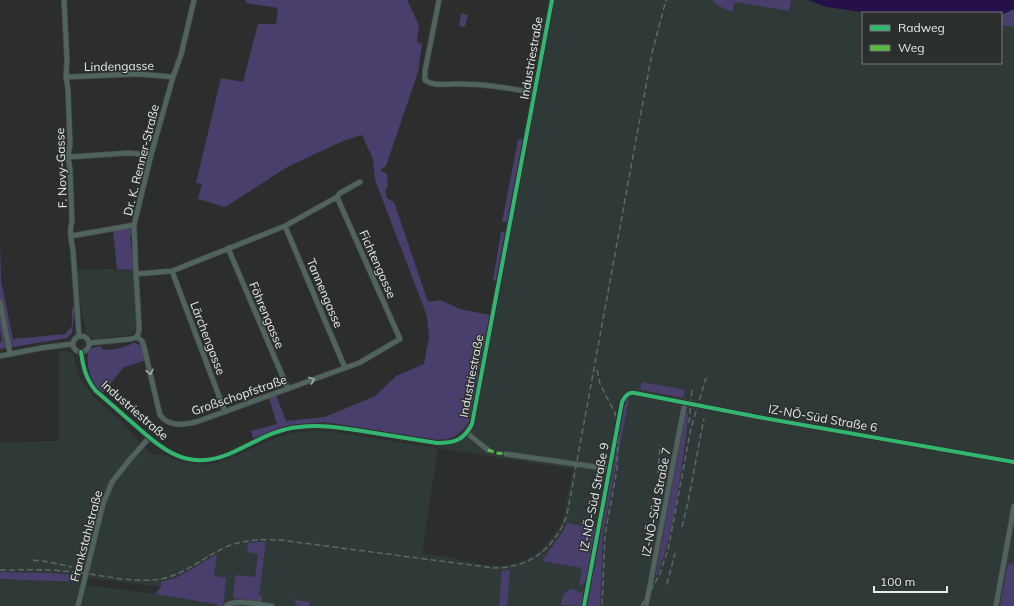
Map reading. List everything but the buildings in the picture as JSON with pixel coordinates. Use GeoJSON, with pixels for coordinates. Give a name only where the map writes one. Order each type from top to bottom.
{"type":"FeatureCollection","features":[{"type":"Feature","properties":{"kind":"street","name":"F. Novy-Gasse"},"geometry":{"type":"LineString","coordinates":[[64,0],[67,60],[66,78],[68,89],[70,144],[68,157],[71,176],[71,236],[79,336]]}},
{"type":"Feature","properties":{"kind":"street","name":"Dr. K. Renner-Straße"},"geometry":{"type":"LineString","coordinates":[[137,337],[140,331],[140,324],[134,225],[151,155],[180,55],[194,0]]}},
{"type":"Feature","properties":{"kind":"street"},"geometry":{"type":"LineString","coordinates":[[439,0],[425,71],[425,80],[431,84],[482,85],[510,88],[535,93]]}},
{"type":"Feature","properties":{"kind":"street","name":"Industriestraße"},"geometry":{"type":"LineString","coordinates":[[81,352],[85,374],[90,384],[96,391],[149,438],[169,452],[180,457],[194,460],[212,459],[229,454],[264,437],[286,429],[298,427],[332,427],[437,443],[449,443],[460,439],[467,433],[472,424],[482,381],[552,0]]}},
{"type":"Feature","properties":{"kind":"street","name":"Lindengasse"},"geometry":{"type":"LineString","coordinates":[[66,78],[138,74],[173,77]]}},
{"type":"Feature","properties":{"kind":"street"},"geometry":{"type":"LineString","coordinates":[[68,157],[128,153],[151,155]]}},
{"type":"Feature","properties":{"kind":"street"},"geometry":{"type":"LineString","coordinates":[[136,274],[172,271],[285,226],[337,197],[340,193],[360,182]]}},
{"type":"Feature","properties":{"kind":"street","name":"Fichtengasse"},"geometry":{"type":"LineString","coordinates":[[337,197],[400,339]]}},
{"type":"Feature","properties":{"kind":"street"},"geometry":{"type":"LineString","coordinates":[[71,236],[134,225]]}},
{"type":"Feature","properties":{"kind":"street","name":"Tannengasse"},"geometry":{"type":"LineString","coordinates":[[285,226],[345,368]]}},
{"type":"Feature","properties":{"kind":"street","name":"Föhrengasse"},"geometry":{"type":"LineString","coordinates":[[228,248],[288,389]]}},
{"type":"Feature","properties":{"kind":"street","name":"Lärchengasse"},"geometry":{"type":"LineString","coordinates":[[172,271],[225,412]]}},
{"type":"Feature","properties":{"kind":"street"},"geometry":{"type":"LineString","coordinates":[[0,302],[10,353]]}},
{"type":"Feature","properties":{"kind":"street"},"geometry":{"type":"LineString","coordinates":[[79,336],[86,337],[89,344],[87,349],[81,352],[75,350],[72,344],[74,339],[79,336]]}},
{"type":"Feature","properties":{"kind":"street"},"geometry":{"type":"LineString","coordinates":[[89,344],[131,340],[137,337]]}},
{"type":"Feature","properties":{"kind":"street","name":"Großschopfstraße"},"geometry":{"type":"LineString","coordinates":[[137,337],[142,341],[144,347],[160,415],[165,422],[173,424],[186,424],[225,412],[345,368],[359,362],[400,339]]}},
{"type":"Feature","properties":{"kind":"street"},"geometry":{"type":"LineString","coordinates":[[0,356],[10,353],[72,344]]}},
{"type":"Feature","properties":{"kind":"street","name":"IZ-NÖ-Süd Straße 6"},"geometry":{"type":"LineString","coordinates":[[628,394],[632,392],[758,417],[1014,462]]}},
{"type":"Feature","properties":{"kind":"street","name":"IZ-NÖ-Süd Straße 9"},"geometry":{"type":"LineString","coordinates":[[584,606],[622,402],[628,394]]}},
{"type":"Feature","properties":{"kind":"street","name":"IZ-NÖ-Süd Straße 7"},"geometry":{"type":"LineString","coordinates":[[646,606],[685,402]]}},
{"type":"Feature","properties":{"kind":"street"},"geometry":{"type":"LineString","coordinates":[[467,433],[488,450]]}},
{"type":"Feature","properties":{"kind":"street","name":"Frankstahlstraße"},"geometry":{"type":"LineString","coordinates":[[78,606],[103,504],[112,482],[149,438]]}},
{"type":"Feature","properties":{"kind":"street"},"geometry":{"type":"LineString","coordinates":[[506,454],[610,469]]}},
{"type":"Feature","properties":{"kind":"street"},"geometry":{"type":"LineString","coordinates":[[996,606],[1014,506]]}},
{"type":"Feature","properties":{"kind":"street"},"geometry":{"type":"LineString","coordinates":[[226,606],[233,602],[272,606]]}},
{"type":"Feature","properties":{"kind":"shaded area"},"geometry":{"type":"Polygon","coordinates":[[[246,0],[407,0],[419,25],[417,42],[422,44],[418,72],[386,166],[380,170],[387,174],[388,185],[385,190],[387,198],[394,202],[428,302],[440,300],[460,309],[490,315],[470,419],[461,432],[453,437],[438,440],[324,422],[286,426],[253,439],[251,431],[277,424],[269,398],[276,395],[286,421],[325,417],[375,396],[396,376],[424,364],[429,337],[427,316],[375,180],[373,159],[362,135],[343,141],[289,166],[225,207],[198,199],[202,184],[196,183],[221,78],[243,82],[258,24],[276,24],[278,8],[246,3],[246,0]]]}},
{"type":"Feature","properties":{"kind":"shaded area"},"geometry":{"type":"Polygon","coordinates":[[[548,0],[1014,0],[1014,606],[0,606],[0,579],[78,582],[88,585],[155,594],[161,587],[50,573],[0,572],[0,442],[59,441],[59,351],[67,351],[73,354],[80,379],[93,396],[121,421],[152,455],[163,455],[182,462],[203,465],[216,463],[280,436],[308,431],[328,431],[437,448],[438,440],[446,440],[459,434],[467,425],[476,392],[548,0]],[[438,448],[422,554],[448,557],[477,564],[504,566],[522,561],[537,553],[545,546],[561,524],[573,469],[438,448]]]}},
{"type":"Feature","properties":{"kind":"shaded area"},"geometry":{"type":"Polygon","coordinates":[[[712,0],[791,0],[789,11],[735,2],[732,12],[717,5],[712,0]]]}},
{"type":"Feature","properties":{"kind":"shaded area"},"geometry":{"type":"Polygon","coordinates":[[[808,0],[1014,0],[1014,9],[1002,15],[1002,12],[863,12],[826,7],[808,0]]]}},
{"type":"Feature","properties":{"kind":"shaded area"},"geometry":{"type":"Polygon","coordinates":[[[1014,9],[1014,27],[1002,25],[1002,15],[1014,9]]]}},
{"type":"Feature","properties":{"kind":"shaded area"},"geometry":{"type":"Polygon","coordinates":[[[461,13],[468,15],[465,27],[459,26],[461,13]]]}},
{"type":"Feature","properties":{"kind":"shaded area"},"geometry":{"type":"Polygon","coordinates":[[[523,139],[507,222],[502,222],[518,140],[523,139]]]}},
{"type":"Feature","properties":{"kind":"shaded area"},"geometry":{"type":"Polygon","coordinates":[[[129,228],[132,231],[130,237],[134,270],[117,269],[113,231],[129,228]]]}},
{"type":"Feature","properties":{"kind":"shaded area"},"geometry":{"type":"Polygon","coordinates":[[[501,232],[505,232],[496,281],[493,280],[501,232]]]}},
{"type":"Feature","properties":{"kind":"shaded area"},"geometry":{"type":"Polygon","coordinates":[[[0,242],[1,281],[13,339],[65,334],[72,326],[72,308],[75,306],[72,333],[67,338],[0,349],[0,342],[2,342],[0,329],[0,242]]]}},
{"type":"Feature","properties":{"kind":"shaded area"},"geometry":{"type":"Polygon","coordinates":[[[77,270],[134,270],[137,325],[131,335],[94,339],[86,333],[80,302],[77,270]]]}},
{"type":"Feature","properties":{"kind":"shaded area"},"geometry":{"type":"Polygon","coordinates":[[[133,343],[143,347],[144,361],[124,367],[102,394],[90,375],[88,353],[92,348],[101,346],[102,349],[106,350],[122,348],[133,343]]]}},
{"type":"Feature","properties":{"kind":"shaded area"},"geometry":{"type":"Polygon","coordinates":[[[643,382],[685,390],[683,398],[641,390],[640,386],[643,382]]]}},
{"type":"Feature","properties":{"kind":"shaded area"},"geometry":{"type":"Polygon","coordinates":[[[627,398],[629,398],[603,534],[600,606],[587,606],[624,406],[627,398]]]}},
{"type":"Feature","properties":{"kind":"shaded area"},"geometry":{"type":"Polygon","coordinates":[[[686,411],[688,415],[686,436],[675,507],[666,549],[655,579],[686,411]]]}},
{"type":"Feature","properties":{"kind":"shaded area"},"geometry":{"type":"Polygon","coordinates":[[[567,523],[587,527],[588,525],[596,528],[586,582],[581,585],[579,585],[582,568],[542,561],[562,533],[567,523]]]}},
{"type":"Feature","properties":{"kind":"shaded area"},"geometry":{"type":"Polygon","coordinates":[[[266,542],[259,595],[262,596],[262,601],[234,598],[235,577],[237,575],[255,577],[258,554],[247,552],[248,543],[266,542]]]}},
{"type":"Feature","properties":{"kind":"shaded area"},"geometry":{"type":"Polygon","coordinates":[[[217,554],[214,576],[226,578],[224,601],[222,606],[155,594],[161,587],[161,582],[176,578],[217,554]]]}},
{"type":"Feature","properties":{"kind":"shaded area"},"geometry":{"type":"Polygon","coordinates":[[[1014,563],[1014,606],[1000,606],[1007,568],[1008,565],[1014,563]]]}},
{"type":"Feature","properties":{"kind":"shaded area"},"geometry":{"type":"Polygon","coordinates":[[[510,570],[507,606],[499,606],[502,571],[510,570]]]}},
{"type":"Feature","properties":{"kind":"shaded area"},"geometry":{"type":"Polygon","coordinates":[[[0,572],[50,573],[80,576],[78,582],[0,579],[0,572]]]}},
{"type":"Feature","properties":{"kind":"shaded area"},"geometry":{"type":"Polygon","coordinates":[[[572,589],[583,593],[581,606],[561,605],[565,593],[572,589]]]}},
{"type":"Feature","properties":{"kind":"shaded area"},"geometry":{"type":"Polygon","coordinates":[[[296,597],[297,600],[309,602],[310,599],[309,606],[297,606],[295,603],[296,597]]]}},
{"type":"Feature","properties":{"kind":"railway"},"geometry":{"type":"LineString","coordinates":[[0,570],[56,570],[125,579],[161,579],[183,571],[225,547],[240,542],[264,540],[280,540],[494,568],[519,564],[540,554],[556,537],[567,515],[652,53],[666,0]]}},
{"type":"Feature","properties":{"kind":"railway"},"geometry":{"type":"LineString","coordinates":[[597,370],[600,384],[615,413],[618,425],[617,469],[605,535],[602,606]]}},
{"type":"Feature","properties":{"kind":"railway"},"geometry":{"type":"LineString","coordinates":[[641,606],[659,576],[668,550],[691,428],[706,378]]}},
{"type":"Feature","properties":{"kind":"railway"},"geometry":{"type":"LineString","coordinates":[[689,423],[692,389]]}},
{"type":"Feature","properties":{"kind":"railway"},"geometry":{"type":"LineString","coordinates":[[682,527],[704,418]]}},
{"type":"Feature","properties":{"kind":"railway"},"geometry":{"type":"LineString","coordinates":[[658,473],[660,445]]}},
{"type":"Feature","properties":{"kind":"railway"},"geometry":{"type":"LineString","coordinates":[[667,584],[675,553]]}},
{"type":"Feature","properties":{"kind":"railway"},"geometry":{"type":"LineString","coordinates":[[33,560],[72,567]]}},
{"type":"Feature","properties":{"kind":"marked path"},"geometry":{"type":"LineString","coordinates":[[488,450],[506,454]]}},
{"type":"Feature","properties":{"kind":"cycle path"},"geometry":{"type":"LineString","coordinates":[[81,352],[86,373],[96,391],[156,443],[178,456],[189,459],[214,459],[281,431],[290,428],[307,426],[339,428],[437,443],[458,440],[466,434],[472,424],[552,0]]}},
{"type":"Feature","properties":{"kind":"cycle path"},"geometry":{"type":"LineString","coordinates":[[584,606],[622,402],[630,393],[1014,462]]}}]}
